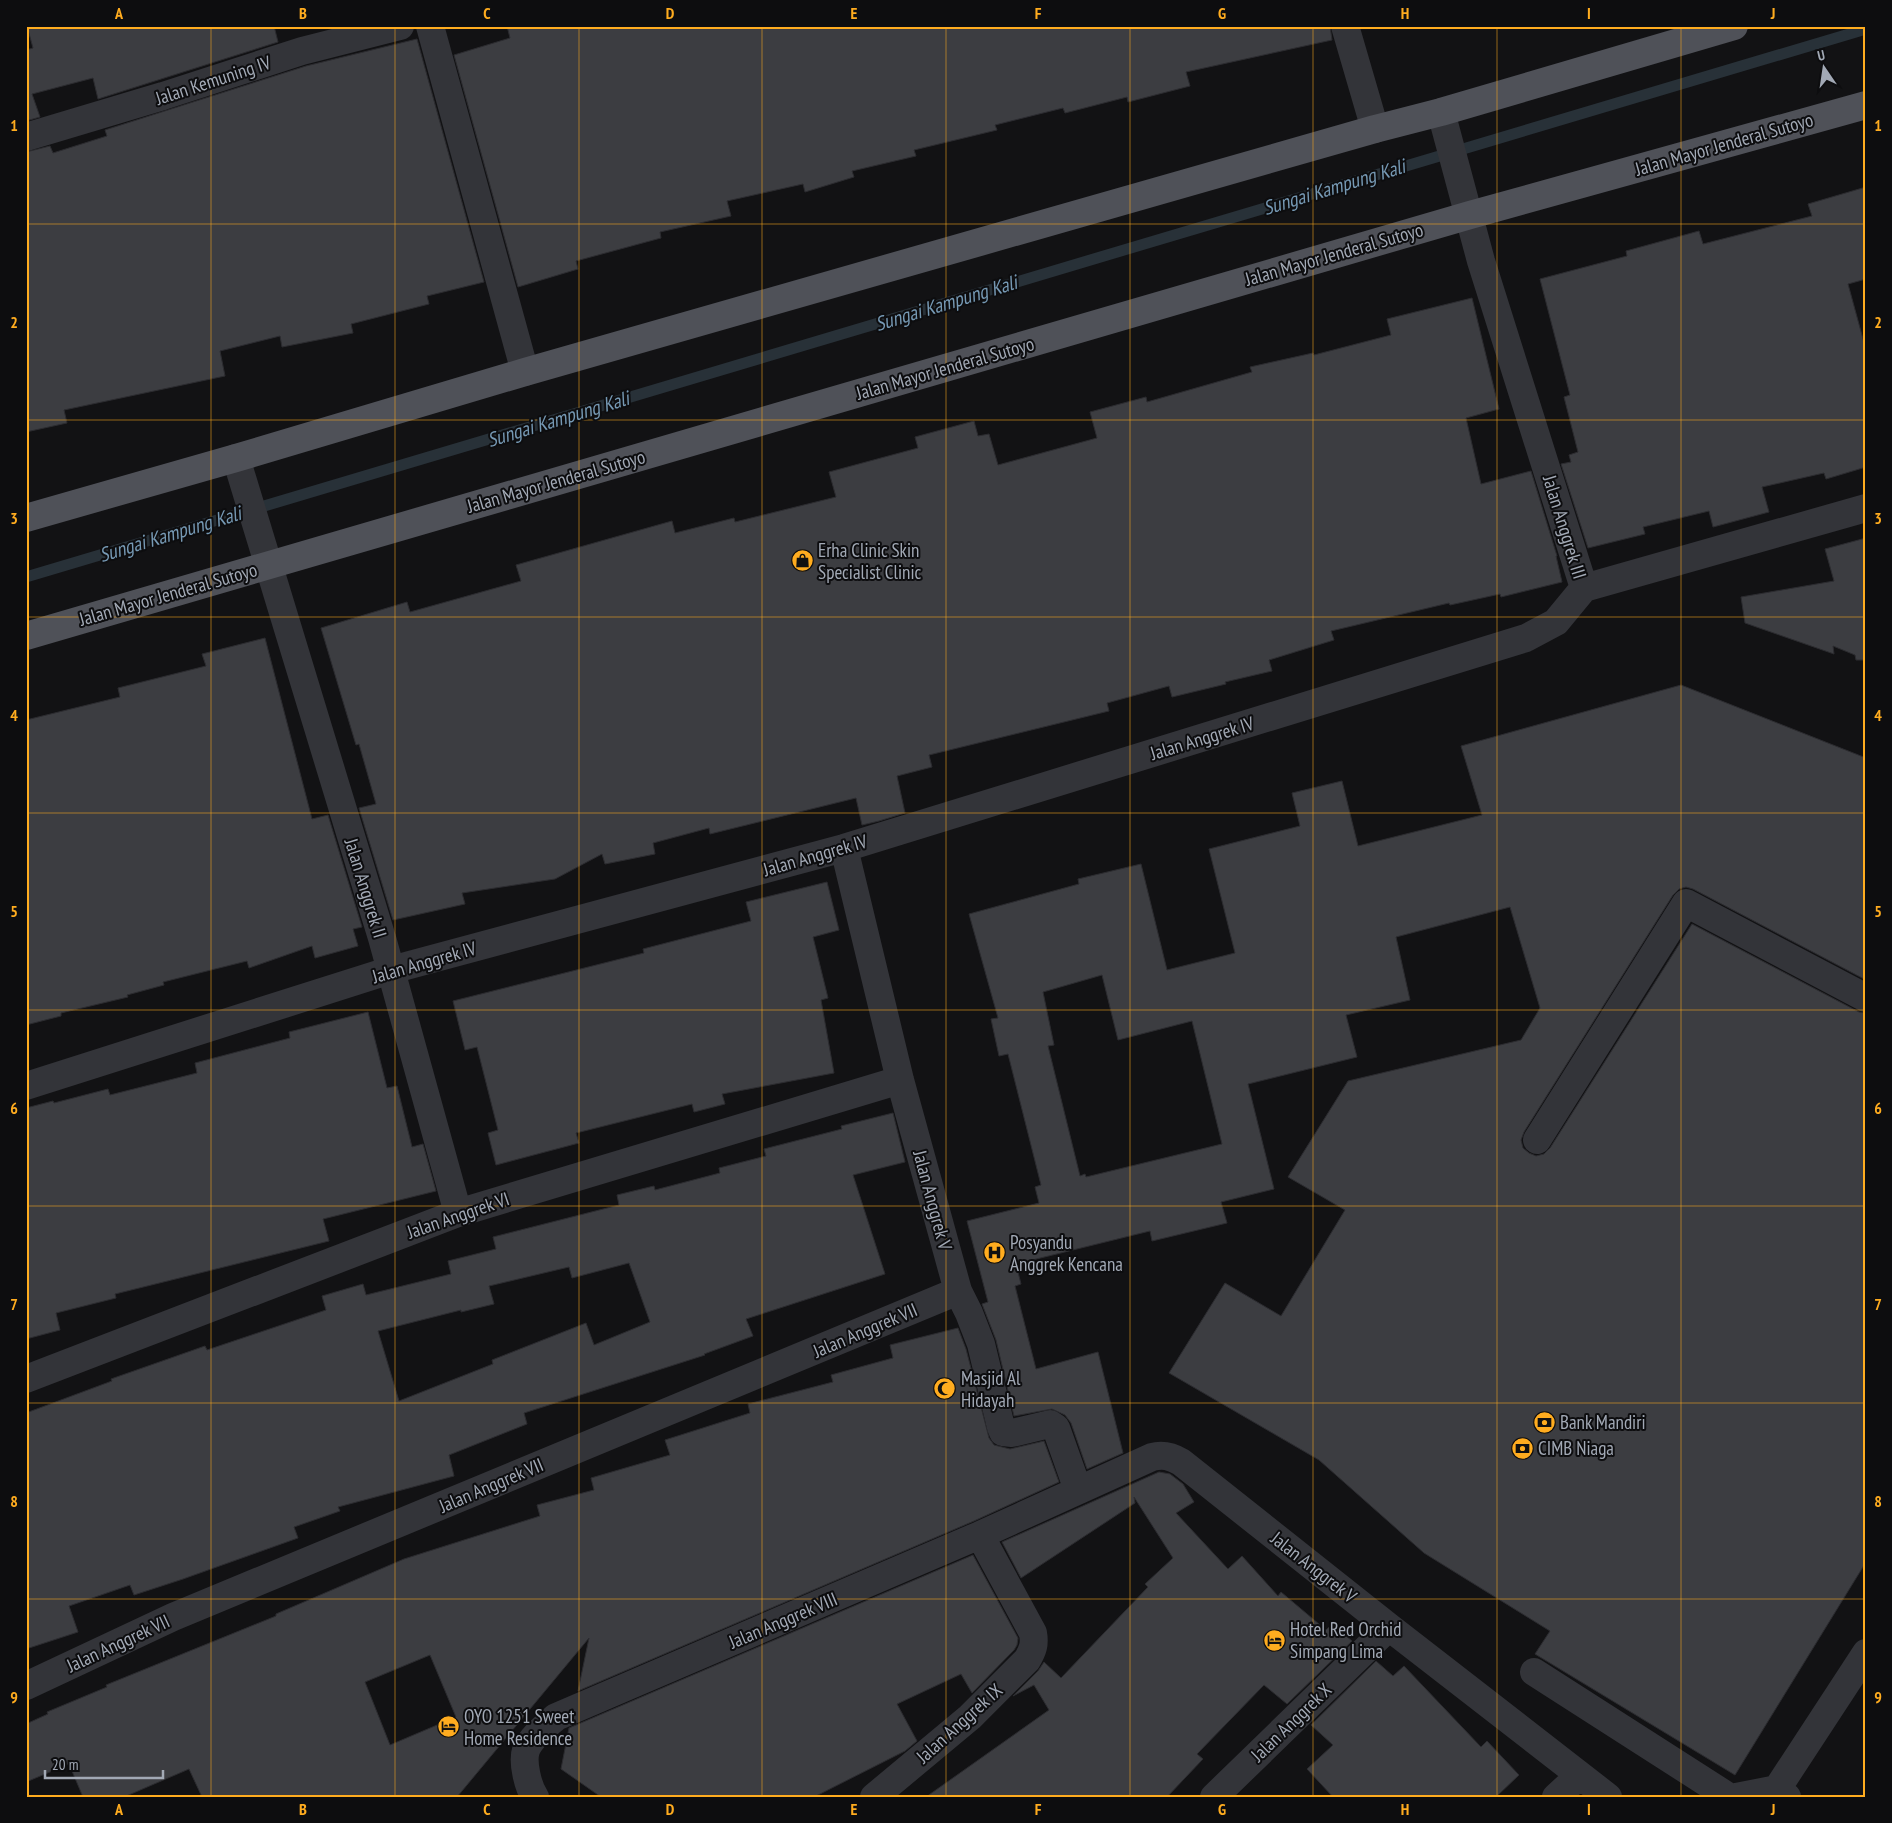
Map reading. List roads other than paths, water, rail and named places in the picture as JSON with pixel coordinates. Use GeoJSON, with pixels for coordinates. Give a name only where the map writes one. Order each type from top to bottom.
{"type":"FeatureCollection","features":[{"type":"Feature","properties":{"kind":"main road"},"geometry":{"type":"LineString","coordinates":[[26,518],[239,466],[525,372],[1375,129],[1443,120],[1734,26]]}},
{"type":"Feature","properties":{"kind":"main road","name":"Jalan Mayor Jenderal Sutoyo"},"geometry":{"type":"LineString","coordinates":[[26,636],[267,557],[1468,208],[1866,105]]}},
{"type":"Feature","properties":{"kind":"street","name":"Jalan Kemuning IV"},"geometry":{"type":"LineString","coordinates":[[26,137],[163,96],[302,51],[400,26]]}},
{"type":"Feature","properties":{"kind":"street"},"geometry":{"type":"LineString","coordinates":[[430,26],[525,372]]}},
{"type":"Feature","properties":{"kind":"street"},"geometry":{"type":"LineString","coordinates":[[1345,26],[1375,129]]}},
{"type":"Feature","properties":{"kind":"street","name":"Jalan Anggrek III"},"geometry":{"type":"LineString","coordinates":[[1443,120],[1484,269],[1584,588],[1866,508]]}},
{"type":"Feature","properties":{"kind":"street","name":"Jalan Anggrek II"},"geometry":{"type":"LineString","coordinates":[[239,466],[391,970],[458,1213]]}},
{"type":"Feature","properties":{"kind":"street","name":"Jalan Anggrek IV"},"geometry":{"type":"LineString","coordinates":[[26,1086],[391,970],[844,848],[1526,638],[1556,622],[1584,588]]}},
{"type":"Feature","properties":{"kind":"street","name":"Jalan Anggrek V"},"geometry":{"type":"LineString","coordinates":[[844,848],[900,1080],[958,1291],[981,1344],[1003,1432],[1012,1433],[1050,1424],[1056,1428],[1078,1490]]}},
{"type":"Feature","properties":{"kind":"street"},"geometry":{"type":"LineString","coordinates":[[1537,1140],[1686,903],[1866,998]]}},
{"type":"Feature","properties":{"kind":"street","name":"Jalan Anggrek VI"},"geometry":{"type":"LineString","coordinates":[[26,1378],[458,1213],[900,1080]]}},
{"type":"Feature","properties":{"kind":"street","name":"Jalan Anggrek VII"},"geometry":{"type":"LineString","coordinates":[[26,1686],[174,1617],[958,1291]]}},
{"type":"Feature","properties":{"kind":"street","name":"Jalan Anggrek V"},"geometry":{"type":"LineString","coordinates":[[980,1536],[1152,1457],[1160,1454],[1173,1457],[1608,1797]]}},
{"type":"Feature","properties":{"kind":"street","name":"Jalan Anggrek IX"},"geometry":{"type":"LineString","coordinates":[[874,1797],[970,1717],[1027,1660],[1032,1652],[1035,1642],[1033,1633],[980,1536]]}},
{"type":"Feature","properties":{"kind":"street","name":"Jalan Anggrek VIII"},"geometry":{"type":"LineString","coordinates":[[530,1795],[526,1770],[526,1751],[536,1735],[556,1717],[980,1536]]}},
{"type":"Feature","properties":{"kind":"street","name":"Jalan Anggrek X"},"geometry":{"type":"LineString","coordinates":[[1214,1797],[1389,1627]]}},
{"type":"Feature","properties":{"kind":"street"},"geometry":{"type":"LineString","coordinates":[[1736,1797],[1782,1793],[1866,1653]]}},
{"type":"Feature","properties":{"kind":"street"},"geometry":{"type":"LineString","coordinates":[[1534,1672],[1729,1797]]}},
{"type":"Feature","properties":{"kind":"street"},"geometry":{"type":"LineString","coordinates":[[1556,1797],[1579,1776]]}},
{"type":"Feature","properties":{"kind":"waterway","name":"Sungai Kampung Kali"},"geometry":{"type":"LineString","coordinates":[[26,577],[1866,29]]}},
{"type":"Feature","properties":{"kind":"place","name":"Erha Clinic Skin Specialist Clinic"},"geometry":{"type":"Point","coordinates":[802,561]}},
{"type":"Feature","properties":{"kind":"place","name":"Posyandu Anggrek Kencana"},"geometry":{"type":"Point","coordinates":[994,1253]}},
{"type":"Feature","properties":{"kind":"place","name":"Masjid Al Hidayah"},"geometry":{"type":"Point","coordinates":[945,1389]}},
{"type":"Feature","properties":{"kind":"place","name":"Bank Mandiri"},"geometry":{"type":"Point","coordinates":[1544,1422]}},
{"type":"Feature","properties":{"kind":"place","name":"CIMB Niaga"},"geometry":{"type":"Point","coordinates":[1522,1448]}},
{"type":"Feature","properties":{"kind":"place","name":"Hotel Red Orchid Simpang Lima"},"geometry":{"type":"Point","coordinates":[1274,1640]}},
{"type":"Feature","properties":{"kind":"place","name":"OYO 1251 Sweet Home Residence"},"geometry":{"type":"Point","coordinates":[448,1727]}}]}
